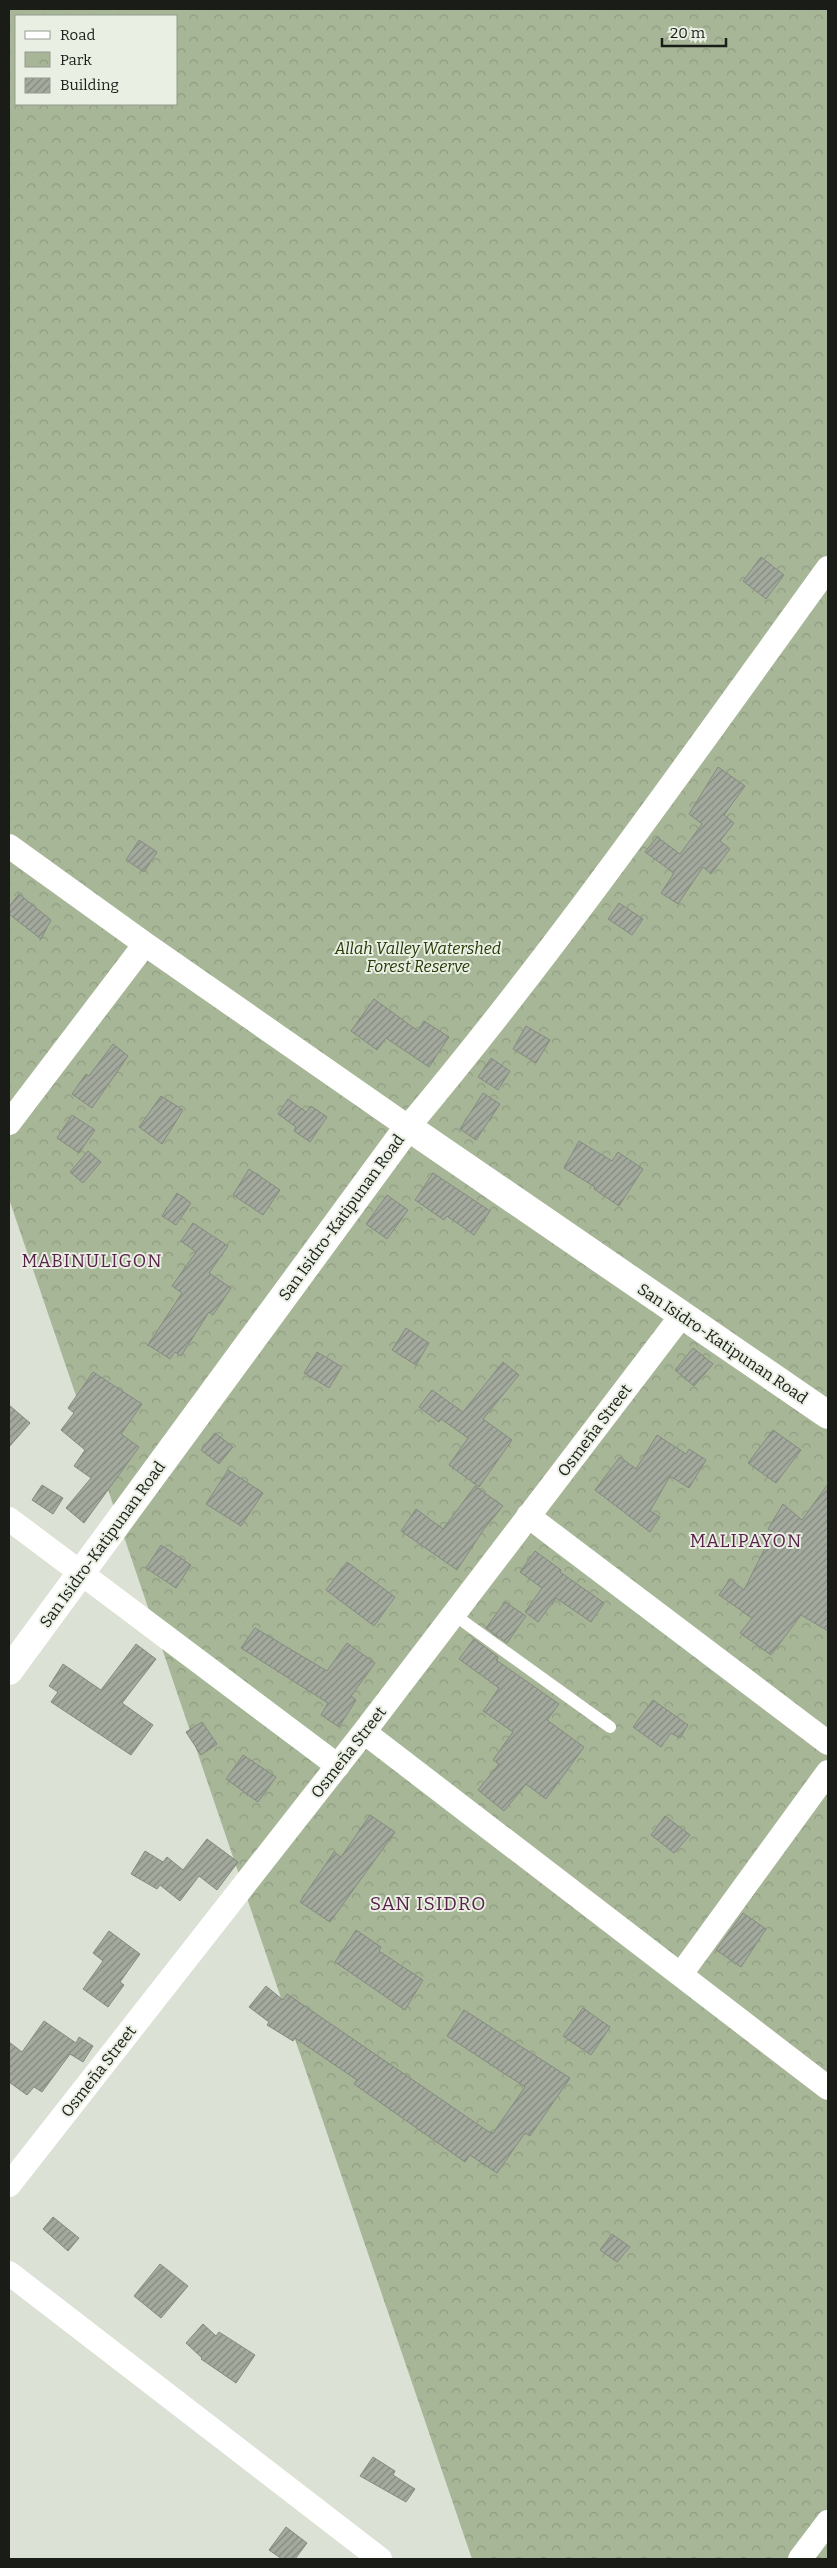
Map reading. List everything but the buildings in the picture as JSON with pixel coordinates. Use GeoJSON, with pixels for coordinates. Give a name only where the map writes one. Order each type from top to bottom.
{"type":"FeatureCollection","features":[{"type":"Feature","properties":{"kind":"street"},"geometry":{"type":"LineString","coordinates":[[9,846],[145,944],[408,1127],[481,1040],[615,864],[828,568]]}},
{"type":"Feature","properties":{"kind":"street"},"geometry":{"type":"LineString","coordinates":[[9,1123],[145,944]]}},
{"type":"Feature","properties":{"kind":"street","name":"San Isidro-Katipunan Road"},"geometry":{"type":"LineString","coordinates":[[9,1671],[408,1127],[828,1415]]}},
{"type":"Feature","properties":{"kind":"street","name":"Osmeña Street"},"geometry":{"type":"LineString","coordinates":[[9,2185],[338,1766],[682,1315]]}},
{"type":"Feature","properties":{"kind":"street"},"geometry":{"type":"LineString","coordinates":[[528,1516],[828,1743]]}},
{"type":"Feature","properties":{"kind":"street"},"geometry":{"type":"LineString","coordinates":[[9,1519],[338,1766]]}},
{"type":"Feature","properties":{"kind":"street"},"geometry":{"type":"LineString","coordinates":[[364,1732],[828,2088]]}},
{"type":"Feature","properties":{"kind":"street"},"geometry":{"type":"LineString","coordinates":[[681,1974],[828,1772]]}},
{"type":"Feature","properties":{"kind":"street"},"geometry":{"type":"LineString","coordinates":[[9,2273],[380,2559]]}},
{"type":"Feature","properties":{"kind":"street"},"geometry":{"type":"LineString","coordinates":[[800,2559],[828,2522]]}},
{"type":"Feature","properties":{"kind":"lane"},"geometry":{"type":"LineString","coordinates":[[453,1614],[610,1727]]}},
{"type":"Feature","properties":{"kind":"green space","name":"Allah Valley Watershed Forest Reserve"},"geometry":{"type":"Polygon","coordinates":[[[9,9],[828,9],[828,2559],[472,2559],[9,1199],[9,9]]]}},
{"type":"Feature","properties":{"kind":"district","name":"MABINULIGON"},"geometry":{"type":"Point","coordinates":[92,1261]}},
{"type":"Feature","properties":{"kind":"district","name":"MALIPAYON"},"geometry":{"type":"Point","coordinates":[746,1541]}},
{"type":"Feature","properties":{"kind":"district","name":"SAN ISIDRO"},"geometry":{"type":"Point","coordinates":[428,1903]}}]}
